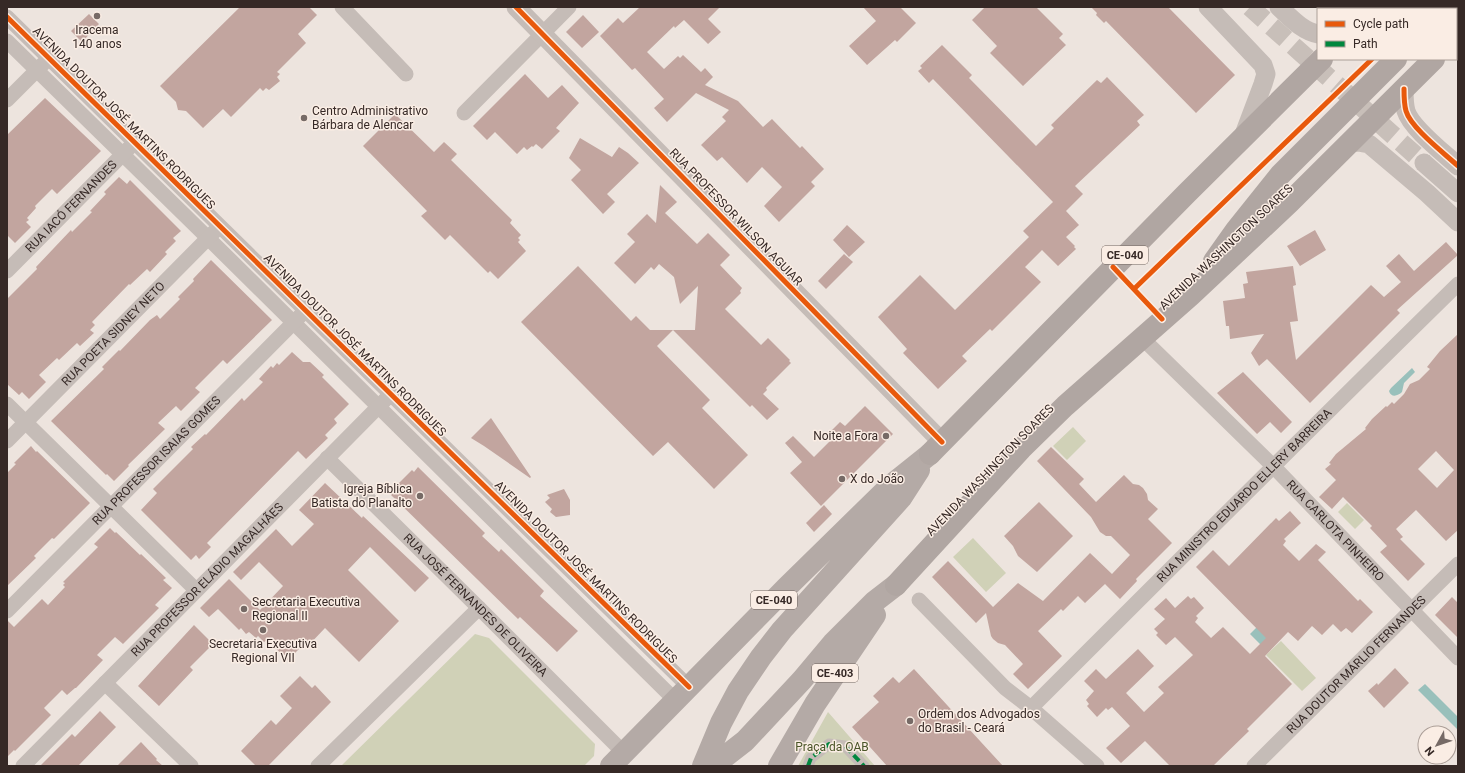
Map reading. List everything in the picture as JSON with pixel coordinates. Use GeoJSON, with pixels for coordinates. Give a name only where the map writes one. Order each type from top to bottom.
{"type":"FeatureCollection","features":[{"type":"Feature","properties":{"kind":"highway","name":"CE-040"},"geometry":{"type":"LineString","coordinates":[[936,448],[1113,267],[1321,60]]}},
{"type":"Feature","properties":{"kind":"highway"},"geometry":{"type":"LineString","coordinates":[[1191,295],[1236,230],[1280,175],[1395,60]]}},
{"type":"Feature","properties":{"kind":"highway","name":"AVENIDA WASHINGTON SOARES"},"geometry":{"type":"LineString","coordinates":[[896,585],[1021,449],[1065,406],[1191,295],[1290,202],[1433,60]]}},
{"type":"Feature","properties":{"kind":"main road"},"geometry":{"type":"LineString","coordinates":[[703,766],[721,723],[738,691],[761,657],[801,608],[901,498],[936,448]]}},
{"type":"Feature","properties":{"kind":"main road","name":"CE-040"},"geometry":{"type":"LineString","coordinates":[[618,759],[786,588],[890,486],[936,448]]}},
{"type":"Feature","properties":{"kind":"main road","name":"AVENIDA WASHINGTON SOARES"},"geometry":{"type":"LineString","coordinates":[[713,766],[745,741],[797,685],[833,643],[874,602],[896,585]]}},
{"type":"Feature","properties":{"kind":"main road","name":"AVENIDA WASHINGTON SOARES"},"geometry":{"type":"LineString","coordinates":[[779,766],[815,704],[896,585]]}},
{"type":"Feature","properties":{"kind":"street"},"geometry":{"type":"LineString","coordinates":[[342,7],[406,74]]}},
{"type":"Feature","properties":{"kind":"street","name":"RUA PROFESSOR WILSON AGUIAR"},"geometry":{"type":"LineString","coordinates":[[516,7],[936,448]]}},
{"type":"Feature","properties":{"kind":"street"},"geometry":{"type":"LineString","coordinates":[[464,112],[569,7]]}},
{"type":"Feature","properties":{"kind":"street"},"geometry":{"type":"LineString","coordinates":[[1208,7],[1263,65],[1266,74],[1242,138]]}},
{"type":"Feature","properties":{"kind":"street"},"geometry":{"type":"LineString","coordinates":[[1279,7],[1301,27],[1317,34]]}},
{"type":"Feature","properties":{"kind":"street","name":"AVENIDA DOUTOR JOSÉ MARTINS RODRIGUES"},"geometry":{"type":"LineString","coordinates":[[7,17],[390,394],[682,694]]}},
{"type":"Feature","properties":{"kind":"street"},"geometry":{"type":"LineString","coordinates":[[7,41],[378,406],[682,694]]}},
{"type":"Feature","properties":{"kind":"street"},"geometry":{"type":"LineString","coordinates":[[7,100],[49,58]]}},
{"type":"Feature","properties":{"kind":"street"},"geometry":{"type":"LineString","coordinates":[[1404,89],[1405,110],[1409,118],[1424,136],[1458,166]]}},
{"type":"Feature","properties":{"kind":"street","name":"RUA IACÓ FERNANDES"},"geometry":{"type":"LineString","coordinates":[[7,271],[135,142]]}},
{"type":"Feature","properties":{"kind":"street"},"geometry":{"type":"LineString","coordinates":[[1348,143],[1358,142],[1368,144],[1427,193],[1458,222]]}},
{"type":"Feature","properties":{"kind":"street"},"geometry":{"type":"LineString","coordinates":[[1424,162],[1458,193]]}},
{"type":"Feature","properties":{"kind":"street","name":"RUA POETA SIDNEY NETO"},"geometry":{"type":"LineString","coordinates":[[7,441],[220,226]]}},
{"type":"Feature","properties":{"kind":"street","name":"RUA MINISTRO EDUARDO ELLERY BARREIRA"},"geometry":{"type":"LineString","coordinates":[[1031,708],[1273,466],[1458,284]]}},
{"type":"Feature","properties":{"kind":"street","name":"RUA PROFESSOR ISAIAS GOMES"},"geometry":{"type":"LineString","coordinates":[[7,611],[306,310]]}},
{"type":"Feature","properties":{"kind":"street","name":"RUA CARLOTA PINHEIRO"},"geometry":{"type":"LineString","coordinates":[[1142,338],[1273,466],[1458,658]]}},
{"type":"Feature","properties":{"kind":"street","name":"RUA PROFESSOR ELÁDIO MAGALHÃES"},"geometry":{"type":"LineString","coordinates":[[23,766],[390,394]]}},
{"type":"Feature","properties":{"kind":"street"},"geometry":{"type":"LineString","coordinates":[[7,404],[196,590]]}},
{"type":"Feature","properties":{"kind":"street","name":"RUA JOSÉ FERNANDES DE OLIVEIRA"},"geometry":{"type":"LineString","coordinates":[[327,458],[480,608],[618,759]]}},
{"type":"Feature","properties":{"kind":"street","name":"RUA DOUTOR MÁRLIO FERNANDES"},"geometry":{"type":"LineString","coordinates":[[1254,766],[1458,564]]}},
{"type":"Feature","properties":{"kind":"street"},"geometry":{"type":"LineString","coordinates":[[919,600],[1005,688],[1031,708],[1097,766]]}},
{"type":"Feature","properties":{"kind":"street"},"geometry":{"type":"LineString","coordinates":[[318,766],[480,608]]}},
{"type":"Feature","properties":{"kind":"street"},"geometry":{"type":"LineString","coordinates":[[105,683],[190,766]]}},
{"type":"Feature","properties":{"kind":"street"},"geometry":{"type":"LineString","coordinates":[[808,766],[811,758],[829,744],[845,746],[864,766]]}},
{"type":"Feature","properties":{"kind":"green space"},"geometry":{"type":"Polygon","coordinates":[[[1073,427],[1086,441],[1067,460],[1053,446],[1073,427]]]}},
{"type":"Feature","properties":{"kind":"green space"},"geometry":{"type":"Polygon","coordinates":[[[1347,503],[1364,520],[1355,529],[1338,512],[1347,503]]]}},
{"type":"Feature","properties":{"kind":"green space"},"geometry":{"type":"Polygon","coordinates":[[[973,538],[1006,573],[986,592],[953,557],[973,538]]]}},
{"type":"Feature","properties":{"kind":"green space"},"geometry":{"type":"Polygon","coordinates":[[[475,634],[489,638],[595,744],[594,756],[584,766],[341,766],[475,634]]]}},
{"type":"Feature","properties":{"kind":"green space"},"geometry":{"type":"Polygon","coordinates":[[[1281,641],[1316,678],[1302,691],[1266,655],[1281,641]]]}},
{"type":"Feature","properties":{"kind":"green space","name":"Praça da OAB"},"geometry":{"type":"Polygon","coordinates":[[[828,712],[875,766],[798,766],[828,712]]]}},
{"type":"Feature","properties":{"kind":"water"},"geometry":{"type":"Polygon","coordinates":[[[1412,368],[1415,372],[1404,383],[1402,392],[1399,395],[1391,395],[1389,391],[1391,388],[1412,368]]]}},
{"type":"Feature","properties":{"kind":"water"},"geometry":{"type":"Polygon","coordinates":[[[1277,607],[1271,634],[1264,648],[1250,634],[1277,607]]]}},
{"type":"Feature","properties":{"kind":"water"},"geometry":{"type":"Polygon","coordinates":[[[1425,684],[1458,717],[1458,730],[1457,725],[1453,725],[1418,690],[1425,684]]]}},
{"type":"Feature","properties":{"kind":"building"},"geometry":{"type":"Polygon","coordinates":[[[240,7],[309,7],[317,15],[298,34],[306,43],[277,72],[280,74],[277,77],[280,81],[269,90],[266,88],[263,91],[260,88],[231,117],[223,109],[203,128],[186,111],[178,110],[176,102],[160,86],[240,7]]]}},
{"type":"Feature","properties":{"kind":"building"},"geometry":{"type":"Polygon","coordinates":[[[640,7],[720,7],[708,19],[721,32],[708,44],[684,20],[675,28],[674,26],[647,52],[664,69],[678,56],[680,58],[683,55],[701,72],[705,68],[713,77],[705,85],[738,101],[763,127],[772,119],[800,148],[802,146],[824,169],[811,182],[815,186],[779,222],[764,206],[782,187],[762,167],[747,183],[722,157],[717,161],[701,145],[726,121],[722,117],[729,110],[696,93],[667,122],[654,108],[664,99],[635,68],[632,70],[600,36],[618,18],[623,23],[640,7]]]}},
{"type":"Feature","properties":{"kind":"building"},"geometry":{"type":"Polygon","coordinates":[[[863,7],[900,7],[916,23],[897,42],[895,40],[867,65],[849,46],[876,21],[863,7]]]}},
{"type":"Feature","properties":{"kind":"building"},"geometry":{"type":"Polygon","coordinates":[[[985,7],[1036,7],[1063,34],[1059,38],[1066,45],[1023,86],[990,53],[997,46],[972,20],[985,7]]]}},
{"type":"Feature","properties":{"kind":"building"},"geometry":{"type":"Polygon","coordinates":[[[1091,7],[1168,7],[1235,75],[1196,113],[1106,21],[1104,23],[1096,15],[1097,13],[1091,7]]]}},
{"type":"Feature","properties":{"kind":"building"},"geometry":{"type":"Polygon","coordinates":[[[89,14],[99,24],[82,42],[71,31],[89,14]]]}},
{"type":"Feature","properties":{"kind":"building"},"geometry":{"type":"Polygon","coordinates":[[[583,15],[599,32],[582,48],[566,32],[583,15]]]}},
{"type":"Feature","properties":{"kind":"building"},"geometry":{"type":"Polygon","coordinates":[[[942,45],[972,75],[969,78],[1036,146],[1054,128],[1051,125],[1097,80],[1101,83],[1107,77],[1144,115],[1137,121],[1140,125],[1075,186],[1083,194],[1066,211],[1079,225],[1066,237],[1076,249],[1058,266],[1042,250],[1025,267],[1041,282],[992,331],[990,329],[962,356],[967,361],[938,389],[903,353],[907,349],[878,317],[920,275],[955,310],[1029,237],[1023,231],[1053,202],[933,79],[929,83],[918,71],[922,68],[920,66],[942,45]]]}},
{"type":"Feature","properties":{"kind":"building"},"geometry":{"type":"Polygon","coordinates":[[[525,74],[548,98],[562,85],[579,103],[556,128],[560,131],[542,149],[536,144],[527,150],[524,147],[517,154],[495,132],[487,140],[473,126],[525,74]]]}},
{"type":"Feature","properties":{"kind":"building"},"geometry":{"type":"Polygon","coordinates":[[[45,98],[101,151],[57,194],[52,189],[35,206],[36,208],[27,218],[29,220],[26,222],[31,227],[15,243],[7,235],[7,135],[45,98]]]}},
{"type":"Feature","properties":{"kind":"building"},"geometry":{"type":"Polygon","coordinates":[[[395,114],[434,152],[444,142],[457,154],[451,160],[512,220],[510,223],[521,235],[518,238],[520,240],[518,242],[526,251],[498,279],[490,271],[488,273],[450,235],[445,240],[421,216],[427,211],[363,146],[395,114]]]}},
{"type":"Feature","properties":{"kind":"building"},"geometry":{"type":"Polygon","coordinates":[[[580,138],[612,157],[619,147],[639,163],[607,194],[615,202],[603,214],[571,180],[581,170],[569,158],[580,138]]]}},
{"type":"Feature","properties":{"kind":"building"},"geometry":{"type":"Polygon","coordinates":[[[119,177],[127,184],[130,180],[181,231],[173,238],[176,241],[165,252],[167,254],[150,272],[147,269],[130,285],[129,284],[92,322],[95,325],[90,330],[94,333],[80,346],[77,343],[59,360],[57,358],[39,375],[46,382],[29,399],[22,392],[19,395],[7,384],[7,299],[37,269],[36,267],[71,230],[72,232],[92,212],[90,211],[106,194],[104,192],[119,177]]]}},
{"type":"Feature","properties":{"kind":"building"},"geometry":{"type":"Polygon","coordinates":[[[660,185],[677,202],[665,213],[697,244],[708,233],[730,255],[720,265],[742,288],[740,291],[741,293],[725,309],[761,345],[768,338],[790,360],[789,361],[791,363],[766,388],[767,390],[763,394],[779,409],[767,420],[752,405],[750,407],[673,330],[695,330],[698,286],[680,304],[674,277],[659,264],[654,270],[651,267],[635,284],[614,263],[635,242],[627,234],[647,214],[656,223],[660,185]]]}},
{"type":"Feature","properties":{"kind":"building"},"geometry":{"type":"Polygon","coordinates":[[[847,225],[865,242],[849,257],[833,240],[847,225]]]}},
{"type":"Feature","properties":{"kind":"building"},"geometry":{"type":"Polygon","coordinates":[[[1315,230],[1326,250],[1300,266],[1287,246],[1315,230]]]}},
{"type":"Feature","properties":{"kind":"building"},"geometry":{"type":"Polygon","coordinates":[[[1446,242],[1458,255],[1397,310],[1400,313],[1310,403],[1267,359],[1259,366],[1251,353],[1264,334],[1230,339],[1229,326],[1226,326],[1223,301],[1245,298],[1243,284],[1248,283],[1246,272],[1293,266],[1296,285],[1293,286],[1298,321],[1290,322],[1296,360],[1371,285],[1384,297],[1401,282],[1386,266],[1399,254],[1414,271],[1446,242]]]}},
{"type":"Feature","properties":{"kind":"building"},"geometry":{"type":"Polygon","coordinates":[[[844,254],[853,262],[826,289],[818,281],[844,254]]]}},
{"type":"Feature","properties":{"kind":"building"},"geometry":{"type":"Polygon","coordinates":[[[211,260],[272,320],[227,364],[223,360],[195,388],[200,392],[181,411],[176,406],[158,423],[165,429],[128,465],[129,466],[114,481],[51,421],[104,369],[102,367],[150,320],[157,315],[160,319],[180,299],[178,297],[194,281],[193,279],[211,260]]]}},
{"type":"Feature","properties":{"kind":"building"},"geometry":{"type":"Polygon","coordinates":[[[578,266],[631,321],[636,316],[650,330],[673,330],[657,346],[710,400],[702,408],[748,455],[714,489],[668,442],[653,456],[521,322],[578,266]]]}},
{"type":"Feature","properties":{"kind":"building"},"geometry":{"type":"Polygon","coordinates":[[[1458,334],[1458,530],[1446,541],[1416,510],[1396,529],[1403,537],[1400,539],[1425,564],[1408,581],[1380,552],[1387,546],[1370,528],[1372,526],[1343,497],[1332,509],[1319,497],[1336,480],[1325,469],[1331,464],[1329,463],[1336,454],[1366,429],[1365,428],[1372,419],[1386,406],[1387,407],[1392,402],[1394,404],[1404,394],[1410,384],[1419,380],[1430,369],[1427,367],[1440,351],[1458,334]],[[1436,451],[1418,469],[1437,488],[1454,470],[1436,451]]]}},
{"type":"Feature","properties":{"kind":"building"},"geometry":{"type":"Polygon","coordinates":[[[292,352],[303,362],[310,362],[324,375],[322,377],[349,404],[334,419],[337,423],[325,435],[328,438],[306,459],[298,451],[207,543],[211,547],[199,559],[196,555],[191,560],[141,510],[157,493],[153,489],[193,449],[191,447],[205,434],[206,435],[242,398],[244,401],[263,382],[259,379],[271,366],[273,368],[277,363],[279,365],[292,352]]]}},
{"type":"Feature","properties":{"kind":"building"},"geometry":{"type":"Polygon","coordinates":[[[1243,372],[1292,422],[1281,433],[1270,422],[1257,434],[1217,393],[1243,372]]]}},
{"type":"Feature","properties":{"kind":"building"},"geometry":{"type":"Polygon","coordinates":[[[865,406],[893,434],[821,506],[790,473],[802,462],[785,443],[793,436],[814,457],[832,439],[827,435],[840,422],[845,426],[865,406]]]}},
{"type":"Feature","properties":{"kind":"building"},"geometry":{"type":"Polygon","coordinates":[[[491,418],[531,477],[530,478],[471,438],[491,418]]]}},
{"type":"Feature","properties":{"kind":"building"},"geometry":{"type":"Polygon","coordinates":[[[31,446],[90,503],[54,539],[52,538],[34,556],[36,558],[7,586],[7,473],[16,464],[14,463],[31,446]]]}},
{"type":"Feature","properties":{"kind":"building"},"geometry":{"type":"Polygon","coordinates":[[[1051,447],[1084,479],[1079,484],[1096,502],[1124,475],[1133,484],[1139,485],[1143,488],[1147,494],[1148,500],[1158,509],[1148,519],[1172,543],[1136,579],[1137,581],[1120,599],[1105,584],[1085,603],[1078,596],[1063,611],[1061,609],[1038,631],[1062,656],[1028,689],[1013,674],[1023,664],[1005,645],[998,643],[993,639],[986,613],[976,623],[932,577],[948,561],[993,607],[1018,583],[1043,601],[1090,553],[1112,574],[1130,555],[1111,536],[1106,536],[1100,532],[1091,517],[1037,461],[1051,447]]]}},
{"type":"Feature","properties":{"kind":"building"},"geometry":{"type":"Polygon","coordinates":[[[418,467],[485,533],[482,536],[499,552],[501,549],[544,591],[540,596],[578,631],[557,652],[520,617],[518,619],[391,495],[396,490],[394,488],[412,470],[414,472],[418,467]]]}},
{"type":"Feature","properties":{"kind":"building"},"geometry":{"type":"Polygon","coordinates":[[[325,483],[362,518],[363,516],[429,578],[415,592],[370,547],[348,570],[399,621],[359,662],[325,628],[307,647],[304,644],[288,660],[267,640],[264,642],[258,636],[256,638],[249,632],[246,634],[241,628],[239,630],[218,609],[209,617],[200,608],[229,579],[260,610],[283,586],[259,562],[241,580],[233,572],[276,529],[292,546],[314,524],[299,510],[325,483]]]}},
{"type":"Feature","properties":{"kind":"building"},"geometry":{"type":"Polygon","coordinates":[[[564,489],[570,500],[570,515],[556,517],[550,512],[552,509],[545,502],[550,498],[547,495],[564,489]]]}},
{"type":"Feature","properties":{"kind":"building"},"geometry":{"type":"Polygon","coordinates":[[[1039,502],[1073,536],[1037,572],[1018,556],[1013,546],[1004,536],[1039,502]]]}},
{"type":"Feature","properties":{"kind":"building"},"geometry":{"type":"Polygon","coordinates":[[[824,505],[832,514],[814,532],[806,523],[824,505]]]}},
{"type":"Feature","properties":{"kind":"building"},"geometry":{"type":"Polygon","coordinates":[[[1290,511],[1301,523],[1284,539],[1286,541],[1283,545],[1299,561],[1316,544],[1326,552],[1318,560],[1358,601],[1360,599],[1373,612],[1352,633],[1346,628],[1341,632],[1333,624],[1322,635],[1312,626],[1298,641],[1288,632],[1265,656],[1292,684],[1247,729],[1249,731],[1213,766],[1170,766],[1145,741],[1121,763],[1106,748],[1130,726],[1112,707],[1108,710],[1106,708],[1097,717],[1087,706],[1089,704],[1086,700],[1094,691],[1084,681],[1096,669],[1106,679],[1138,649],[1154,666],[1126,693],[1144,712],[1164,693],[1158,687],[1193,655],[1175,637],[1166,645],[1156,635],[1158,633],[1154,629],[1165,619],[1154,609],[1166,598],[1175,608],[1188,596],[1191,599],[1194,597],[1204,608],[1196,616],[1198,618],[1195,622],[1211,638],[1223,627],[1250,654],[1266,638],[1196,567],[1213,550],[1229,566],[1276,518],[1279,521],[1290,511]]]}},
{"type":"Feature","properties":{"kind":"building"},"geometry":{"type":"Polygon","coordinates":[[[110,528],[140,555],[141,554],[166,578],[163,580],[172,588],[155,605],[159,608],[123,644],[115,637],[97,655],[103,660],[76,688],[67,695],[62,690],[44,708],[51,715],[7,757],[7,620],[14,627],[42,599],[48,605],[65,587],[63,585],[65,583],[63,582],[98,547],[94,544],[110,528]]]}},
{"type":"Feature","properties":{"kind":"building"},"geometry":{"type":"Polygon","coordinates":[[[1452,597],[1458,603],[1458,638],[1435,615],[1452,597]]]}},
{"type":"Feature","properties":{"kind":"building"},"geometry":{"type":"Polygon","coordinates":[[[194,625],[213,644],[190,667],[193,670],[159,706],[138,686],[194,625]]]}},
{"type":"Feature","properties":{"kind":"building"},"geometry":{"type":"Polygon","coordinates":[[[1395,668],[1409,683],[1384,708],[1368,691],[1377,683],[1378,685],[1395,668]]]}},
{"type":"Feature","properties":{"kind":"building","name":"Ordem dos Advogados do Brasil - Ceará"},"geometry":{"type":"Polygon","coordinates":[[[914,669],[1003,766],[887,766],[852,727],[879,702],[873,696],[893,677],[899,683],[914,669]]]}},
{"type":"Feature","properties":{"kind":"building"},"geometry":{"type":"Polygon","coordinates":[[[300,676],[312,688],[315,685],[331,702],[268,766],[256,766],[241,751],[271,720],[276,725],[292,708],[280,696],[300,676]]]}},
{"type":"Feature","properties":{"kind":"building"},"geometry":{"type":"Polygon","coordinates":[[[100,711],[116,727],[78,766],[40,766],[72,734],[75,737],[100,711]]]}},
{"type":"Feature","properties":{"kind":"building"},"geometry":{"type":"Polygon","coordinates":[[[141,742],[163,766],[117,766],[141,742]]]}},
{"type":"Feature","properties":{"kind":"tunnel"},"geometry":{"type":"LineString","coordinates":[[1250,7],[1424,163]]}},
{"type":"Feature","properties":{"kind":"marked path"},"geometry":{"type":"LineString","coordinates":[[808,766],[811,758],[829,744],[845,746],[864,766]]}},
{"type":"Feature","properties":{"kind":"cycle path"},"geometry":{"type":"LineString","coordinates":[[516,7],[942,442]]}},
{"type":"Feature","properties":{"kind":"cycle path"},"geometry":{"type":"LineString","coordinates":[[7,17],[689,687]]}},
{"type":"Feature","properties":{"kind":"cycle path"},"geometry":{"type":"LineString","coordinates":[[1134,289],[1371,60]]}},
{"type":"Feature","properties":{"kind":"cycle path"},"geometry":{"type":"LineString","coordinates":[[1404,89],[1405,106],[1409,118],[1421,132],[1458,166]]}},
{"type":"Feature","properties":{"kind":"cycle path"},"geometry":{"type":"LineString","coordinates":[[1113,267],[1162,319]]}},
{"type":"Feature","properties":{"kind":"place","name":"Iracema 140 anos"},"geometry":{"type":"Point","coordinates":[97,16]}},
{"type":"Feature","properties":{"kind":"place","name":"Centro Administrativo Bárbara de Alencar"},"geometry":{"type":"Point","coordinates":[304,118]}},
{"type":"Feature","properties":{"kind":"place","name":"Noite a Fora"},"geometry":{"type":"Point","coordinates":[886,436]}},
{"type":"Feature","properties":{"kind":"place","name":"X do João"},"geometry":{"type":"Point","coordinates":[842,479]}},
{"type":"Feature","properties":{"kind":"place","name":"Igreja Bíblica Batista do Planalto"},"geometry":{"type":"Point","coordinates":[420,496]}},
{"type":"Feature","properties":{"kind":"place","name":"Secretaria Executiva Regional II"},"geometry":{"type":"Point","coordinates":[244,609]}},
{"type":"Feature","properties":{"kind":"place","name":"Secretaria Executiva Regional VII"},"geometry":{"type":"Point","coordinates":[263,630]}},
{"type":"Feature","properties":{"kind":"place","name":"Ordem dos Advogados do Brasil - Ceará"},"geometry":{"type":"Point","coordinates":[910,721]}}]}
